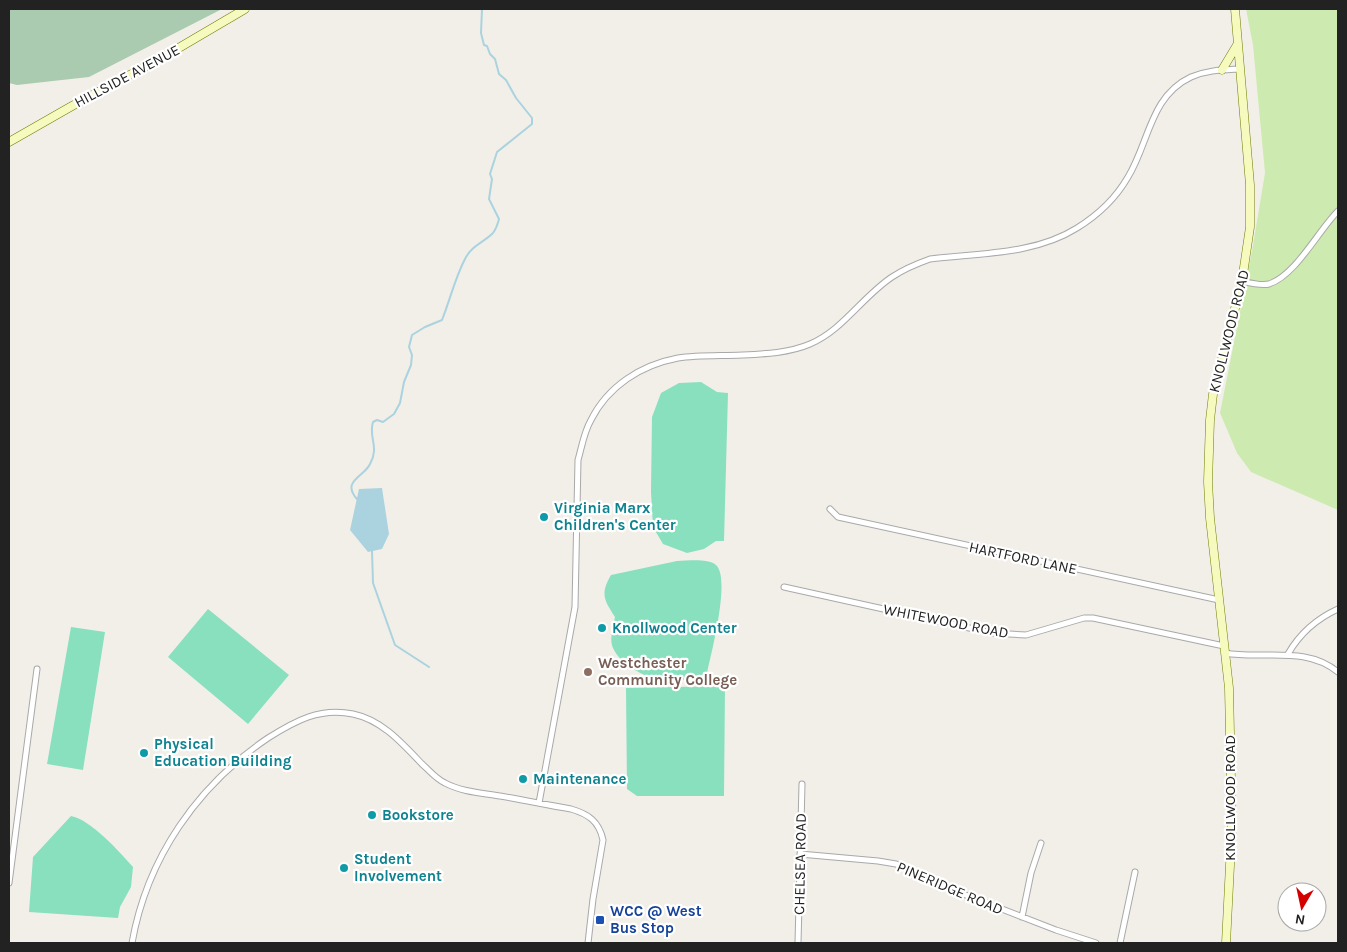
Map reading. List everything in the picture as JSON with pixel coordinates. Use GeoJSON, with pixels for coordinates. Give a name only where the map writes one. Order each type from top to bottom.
{"type":"FeatureCollection","features":[{"type":"Feature","properties":{"kind":"main road","name":"HILLSIDE AVENUE"},"geometry":{"type":"LineString","coordinates":[[9,142],[165,56],[245,9]]}},
{"type":"Feature","properties":{"kind":"main road","name":"KNOLLWOOD ROAD"},"geometry":{"type":"LineString","coordinates":[[1225,943],[1231,851],[1232,788],[1229,688],[1208,482],[1210,420],[1216,378],[1242,282],[1247,255],[1251,208],[1235,9]]}},
{"type":"Feature","properties":{"kind":"main road"},"geometry":{"type":"LineString","coordinates":[[1222,70],[1238,43]]}},
{"type":"Feature","properties":{"kind":"street"},"geometry":{"type":"LineString","coordinates":[[539,804],[575,607],[578,460],[590,420],[610,394],[643,368],[659,363],[679,358],[793,350],[809,344],[825,336],[840,325],[892,277],[917,264],[930,260],[1032,247],[1054,240],[1077,228],[1108,204],[1119,191],[1137,159],[1155,113],[1166,96],[1179,84],[1206,72],[1240,69]]}},
{"type":"Feature","properties":{"kind":"street"},"geometry":{"type":"LineString","coordinates":[[1242,282],[1269,284],[1283,276],[1301,258],[1338,211]]}},
{"type":"Feature","properties":{"kind":"street","name":"HARTFORD LANE"},"geometry":{"type":"LineString","coordinates":[[830,509],[838,516],[848,519],[1219,600]]}},
{"type":"Feature","properties":{"kind":"street","name":"WHITEWOOD ROAD"},"geometry":{"type":"LineString","coordinates":[[784,587],[992,633],[1026,635],[1084,618],[1093,618],[1224,649]]}},
{"type":"Feature","properties":{"kind":"street"},"geometry":{"type":"LineString","coordinates":[[1288,654],[1305,631],[1316,621],[1338,609]]}},
{"type":"Feature","properties":{"kind":"street"},"geometry":{"type":"LineString","coordinates":[[1224,649],[1251,655],[1288,654],[1315,660],[1338,672]]}},
{"type":"Feature","properties":{"kind":"street"},"geometry":{"type":"LineString","coordinates":[[9,882],[38,669]]}},
{"type":"Feature","properties":{"kind":"street"},"geometry":{"type":"LineString","coordinates":[[132,943],[138,917],[153,873],[172,837],[189,812],[218,778],[246,754],[282,729],[304,718],[324,713],[339,712],[367,718],[381,726],[430,772],[444,782],[464,790],[583,813],[591,817],[602,832],[603,848],[593,898],[588,943]]}},
{"type":"Feature","properties":{"kind":"street","name":"CHELSEA ROAD"},"geometry":{"type":"LineString","coordinates":[[798,943],[802,784]]}},
{"type":"Feature","properties":{"kind":"street"},"geometry":{"type":"LineString","coordinates":[[1022,917],[1031,873],[1041,843]]}},
{"type":"Feature","properties":{"kind":"street","name":"PINERIDGE ROAD"},"geometry":{"type":"LineString","coordinates":[[800,854],[878,860],[896,864],[963,894],[1096,943]]}},
{"type":"Feature","properties":{"kind":"street"},"geometry":{"type":"LineString","coordinates":[[1120,943],[1135,872]]}},
{"type":"Feature","properties":{"kind":"green space"},"geometry":{"type":"Polygon","coordinates":[[[9,9],[222,9],[89,77],[17,85],[9,83],[9,9]]]}},
{"type":"Feature","properties":{"kind":"green space"},"geometry":{"type":"Polygon","coordinates":[[[1246,9],[1338,9],[1338,510],[1251,472],[1237,453],[1220,413],[1252,251],[1265,173],[1253,45],[1246,9]]]}},
{"type":"Feature","properties":{"kind":"green space"},"geometry":{"type":"Polygon","coordinates":[[[701,382],[717,392],[728,393],[724,541],[716,541],[704,549],[687,553],[663,544],[653,527],[651,492],[652,417],[661,393],[679,383],[701,382]]]}},
{"type":"Feature","properties":{"kind":"green space"},"geometry":{"type":"Polygon","coordinates":[[[677,561],[703,561],[716,565],[720,573],[721,600],[707,673],[676,681],[667,681],[648,677],[624,662],[616,653],[611,641],[615,617],[606,601],[605,587],[611,575],[677,561]]]}},
{"type":"Feature","properties":{"kind":"green space"},"geometry":{"type":"Polygon","coordinates":[[[208,609],[289,675],[248,724],[168,657],[208,609]]]}},
{"type":"Feature","properties":{"kind":"green space"},"geometry":{"type":"Polygon","coordinates":[[[71,627],[105,632],[83,770],[47,764],[71,627]]]}},
{"type":"Feature","properties":{"kind":"green space"},"geometry":{"type":"Polygon","coordinates":[[[725,686],[724,796],[637,796],[627,789],[626,688],[725,686]]]}},
{"type":"Feature","properties":{"kind":"green space"},"geometry":{"type":"Polygon","coordinates":[[[71,816],[79,818],[96,830],[133,867],[131,887],[120,907],[118,918],[29,912],[33,857],[71,816]]]}},
{"type":"Feature","properties":{"kind":"water"},"geometry":{"type":"Polygon","coordinates":[[[382,488],[389,534],[382,549],[368,552],[350,530],[359,489],[382,488]]]}},
{"type":"Feature","properties":{"kind":"waterway"},"geometry":{"type":"LineString","coordinates":[[357,499],[351,488],[352,483],[367,468],[373,458],[373,422],[377,420],[383,422],[394,414],[400,403],[404,382],[411,365],[412,355],[409,347],[412,335],[442,320],[465,259],[474,247],[493,233],[497,226],[499,219],[489,199],[492,179],[490,174],[497,152],[532,124],[532,118],[516,98],[506,80],[499,74],[495,59],[490,54],[487,46],[484,45],[481,33],[482,9]]}},
{"type":"Feature","properties":{"kind":"waterway"},"geometry":{"type":"LineString","coordinates":[[372,551],[373,583],[395,645],[429,667]]}},
{"type":"Feature","properties":{"kind":"place","name":"Virginia Marx Children's Center"},"geometry":{"type":"Point","coordinates":[544,517]}},
{"type":"Feature","properties":{"kind":"place","name":"Knollwood Center"},"geometry":{"type":"Point","coordinates":[602,628]}},
{"type":"Feature","properties":{"kind":"place","name":"Westchester Community College"},"geometry":{"type":"Point","coordinates":[588,672]}},
{"type":"Feature","properties":{"kind":"place","name":"Physical Education Building"},"geometry":{"type":"Point","coordinates":[144,753]}},
{"type":"Feature","properties":{"kind":"place","name":"Maintenance"},"geometry":{"type":"Point","coordinates":[523,779]}},
{"type":"Feature","properties":{"kind":"place","name":"Bookstore"},"geometry":{"type":"Point","coordinates":[372,815]}},
{"type":"Feature","properties":{"kind":"place","name":"Student Involvement"},"geometry":{"type":"Point","coordinates":[344,868]}},
{"type":"Feature","properties":{"kind":"place","name":"WCC @ West Bus Stop"},"geometry":{"type":"Point","coordinates":[600,920]}}]}
